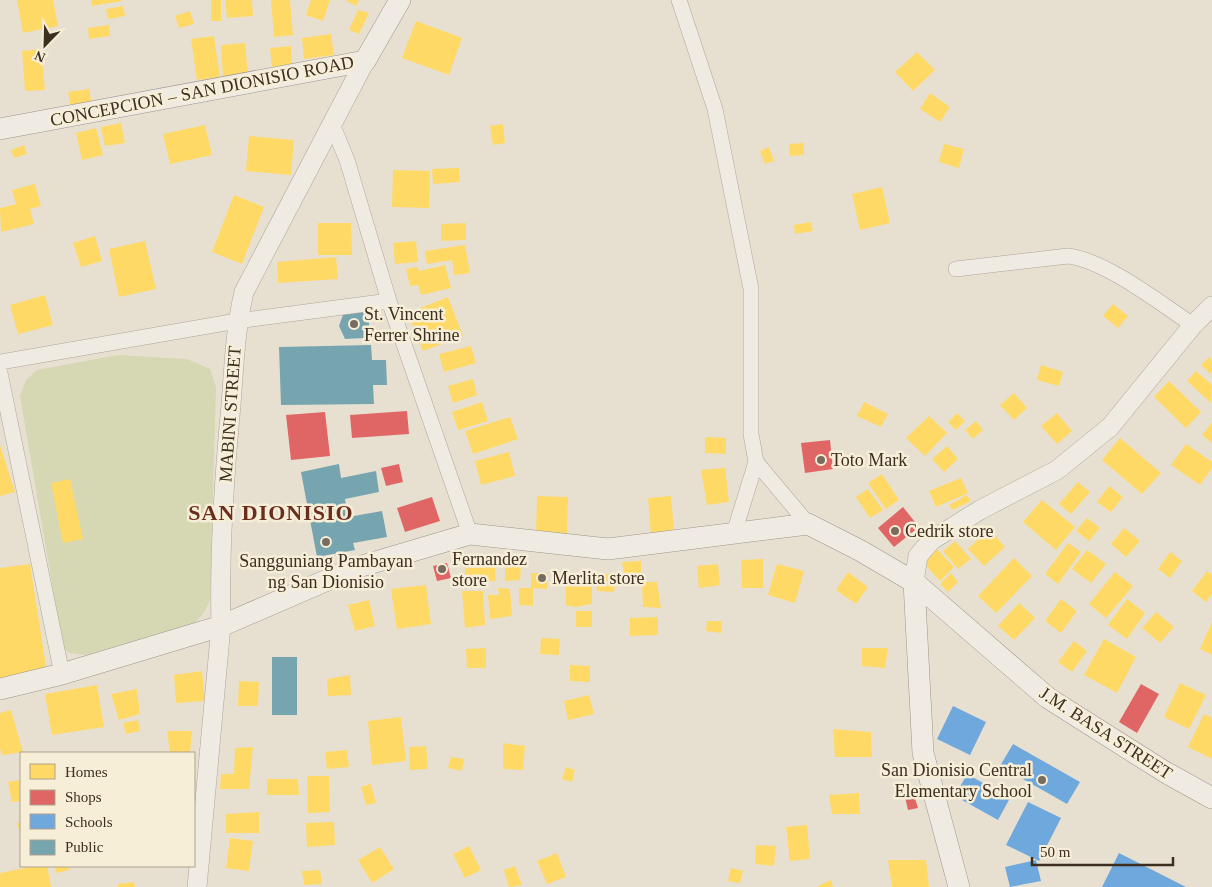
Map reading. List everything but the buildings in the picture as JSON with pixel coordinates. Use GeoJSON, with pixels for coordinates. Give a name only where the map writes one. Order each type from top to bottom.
{"type":"FeatureCollection","features":[{"type":"Feature","properties":{"kind":"main road","name":"CONCEPCION – SAN DIONISIO ROAD"},"geometry":{"type":"LineString","coordinates":[[0,129],[365,61],[400,0]]}},
{"type":"Feature","properties":{"kind":"main road"},"geometry":{"type":"LineString","coordinates":[[0,690],[62,674],[221,626],[355,568],[470,534],[608,549],[808,524],[914,582],[923,753],[959,887]]}},
{"type":"Feature","properties":{"kind":"main road","name":"J.M. BASA STREET"},"geometry":{"type":"LineString","coordinates":[[914,582],[1048,698],[1165,772],[1212,798]]}},
{"type":"Feature","properties":{"kind":"street"},"geometry":{"type":"LineString","coordinates":[[680,0],[715,109],[751,289],[751,434],[756,462],[734,534]]}},
{"type":"Feature","properties":{"kind":"street","name":"MABINI STREET"},"geometry":{"type":"LineString","coordinates":[[197,887],[221,626],[220,585],[227,452],[237,321],[244,292],[365,61]]}},
{"type":"Feature","properties":{"kind":"street"},"geometry":{"type":"LineString","coordinates":[[332,124],[347,160],[389,302],[470,534]]}},
{"type":"Feature","properties":{"kind":"street"},"geometry":{"type":"LineString","coordinates":[[956,269],[1068,256],[1082,258],[1106,269],[1194,325]]}},
{"type":"Feature","properties":{"kind":"street"},"geometry":{"type":"LineString","coordinates":[[0,362],[237,321],[389,302]]}},
{"type":"Feature","properties":{"kind":"street"},"geometry":{"type":"LineString","coordinates":[[914,582],[918,556],[932,540],[980,510],[1057,470],[1110,427],[1194,325],[1212,306]]}},
{"type":"Feature","properties":{"kind":"street"},"geometry":{"type":"LineString","coordinates":[[0,373],[62,674]]}},
{"type":"Feature","properties":{"kind":"street"},"geometry":{"type":"LineString","coordinates":[[756,462],[808,524]]}},
{"type":"Feature","properties":{"kind":"green space"},"geometry":{"type":"Polygon","coordinates":[[[118,355],[187,359],[210,369],[216,387],[210,600],[205,611],[195,623],[86,655],[69,653],[63,648],[20,396],[26,380],[37,370],[118,355]]]}},
{"type":"Feature","properties":{"kind":"place","name":"St. Vincent Ferrer Shrine"},"geometry":{"type":"Point","coordinates":[354,324]}},
{"type":"Feature","properties":{"kind":"place","name":"Toto Mark"},"geometry":{"type":"Point","coordinates":[821,460]}},
{"type":"Feature","properties":{"kind":"place","name":"Cedrik store"},"geometry":{"type":"Point","coordinates":[895,531]}},
{"type":"Feature","properties":{"kind":"place","name":"Sangguniang Pambayan ng San Dionisio"},"geometry":{"type":"Point","coordinates":[326,542]}},
{"type":"Feature","properties":{"kind":"place","name":"Fernandez store"},"geometry":{"type":"Point","coordinates":[442,569]}},
{"type":"Feature","properties":{"kind":"place","name":"Merlita store"},"geometry":{"type":"Point","coordinates":[542,578]}},
{"type":"Feature","properties":{"kind":"place","name":"San Dionisio Central Elementary School"},"geometry":{"type":"Point","coordinates":[1042,780]}},
{"type":"Feature","properties":{"kind":"district","name":"SAN DIONISIO"},"geometry":{"type":"Point","coordinates":[271,512]}}]}
